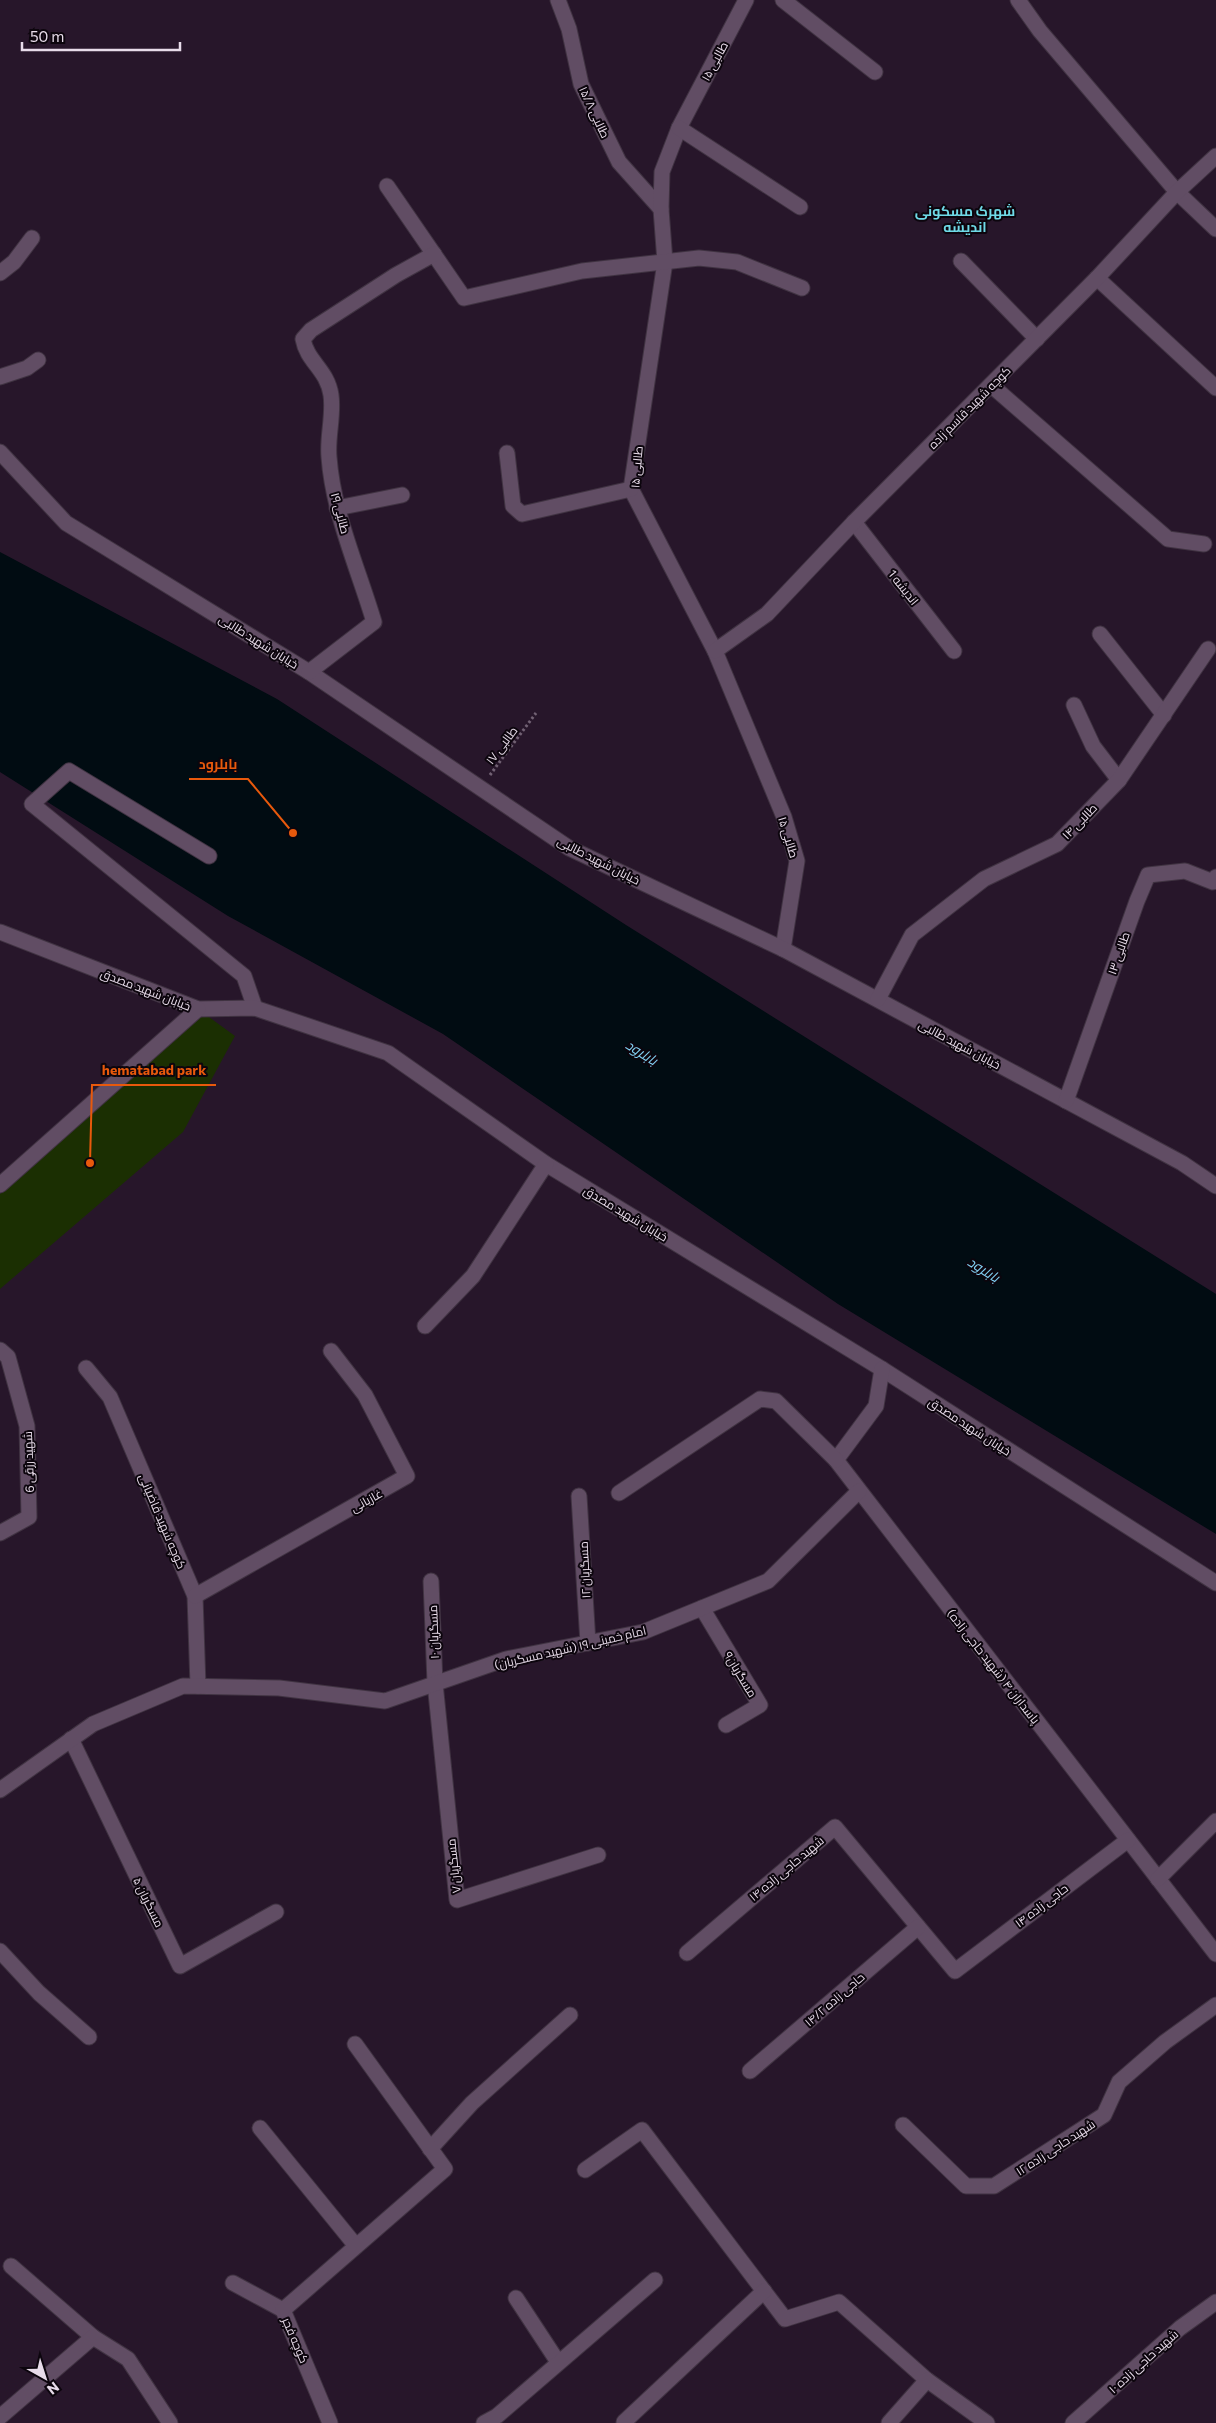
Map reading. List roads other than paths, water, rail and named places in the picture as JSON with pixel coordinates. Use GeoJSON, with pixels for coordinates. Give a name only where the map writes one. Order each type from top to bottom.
{"type":"FeatureCollection","features":[{"type":"Feature","properties":{"kind":"street","name":"طالبی ۱۵/۸"},"geometry":{"type":"LineString","coordinates":[[558,0],[569,29],[581,84],[619,162],[661,209]]}},
{"type":"Feature","properties":{"kind":"street","name":"طالبی ۱۵"},"geometry":{"type":"LineString","coordinates":[[746,0],[679,128],[662,172],[661,209],[665,262],[631,490],[716,651],[784,817],[798,861],[784,949]]}},
{"type":"Feature","properties":{"kind":"street"},"geometry":{"type":"LineString","coordinates":[[783,0],[875,72]]}},
{"type":"Feature","properties":{"kind":"street"},"geometry":{"type":"LineString","coordinates":[[1018,0],[1040,31],[1177,192],[1216,229]]}},
{"type":"Feature","properties":{"kind":"street"},"geometry":{"type":"LineString","coordinates":[[679,128],[800,207]]}},
{"type":"Feature","properties":{"kind":"street","name":"کوچه شهید قاسم زاده"},"geometry":{"type":"LineString","coordinates":[[716,651],[767,614],[854,522],[1097,278],[1177,192],[1216,156]]}},
{"type":"Feature","properties":{"kind":"street"},"geometry":{"type":"LineString","coordinates":[[387,186],[464,298],[582,271],[699,258],[737,262],[802,288]]}},
{"type":"Feature","properties":{"kind":"street"},"geometry":{"type":"LineString","coordinates":[[0,274],[14,262],[32,238]]}},
{"type":"Feature","properties":{"kind":"street","name":"طالبی ۱۹"},"geometry":{"type":"LineString","coordinates":[[309,672],[374,622],[338,508],[329,456],[331,396],[326,375],[305,351],[303,339],[310,330],[396,275],[434,254]]}},
{"type":"Feature","properties":{"kind":"street"},"geometry":{"type":"LineString","coordinates":[[961,261],[1037,339]]}},
{"type":"Feature","properties":{"kind":"street"},"geometry":{"type":"LineString","coordinates":[[1097,278],[1216,388]]}},
{"type":"Feature","properties":{"kind":"street"},"geometry":{"type":"LineString","coordinates":[[0,377],[27,368],[38,360]]}},
{"type":"Feature","properties":{"kind":"street"},"geometry":{"type":"LineString","coordinates":[[991,385],[1168,539],[1204,544]]}},
{"type":"Feature","properties":{"kind":"street","name":"خیابان شهید طالبی"},"geometry":{"type":"LineString","coordinates":[[0,452],[66,523],[309,672],[569,848],[784,949],[1182,1163],[1216,1186]]}},
{"type":"Feature","properties":{"kind":"street"},"geometry":{"type":"LineString","coordinates":[[507,452],[513,506],[522,514],[631,490]]}},
{"type":"Feature","properties":{"kind":"street"},"geometry":{"type":"LineString","coordinates":[[338,508],[402,495]]}},
{"type":"Feature","properties":{"kind":"street","name":"اندیشه 1"},"geometry":{"type":"LineString","coordinates":[[854,522],[954,651]]}},
{"type":"Feature","properties":{"kind":"street"},"geometry":{"type":"LineString","coordinates":[[1100,634],[1164,714]]}},
{"type":"Feature","properties":{"kind":"street","name":"طالبی ۱۴"},"geometry":{"type":"LineString","coordinates":[[878,999],[912,935],[984,880],[1057,844],[1120,780],[1208,649]]}},
{"type":"Feature","properties":{"kind":"street"},"geometry":{"type":"LineString","coordinates":[[1074,705],[1093,746],[1120,780]]}},
{"type":"Feature","properties":{"kind":"street"},"geometry":{"type":"LineString","coordinates":[[209,856],[69,771],[32,804],[244,976],[254,1008]]}},
{"type":"Feature","properties":{"kind":"street","name":"طالبی ۱۳"},"geometry":{"type":"LineString","coordinates":[[1066,1101],[1148,875],[1185,872],[1214,882],[1216,877]]}},
{"type":"Feature","properties":{"kind":"street","name":"خیابان شهید مصدق"},"geometry":{"type":"LineString","coordinates":[[0,932],[198,1009],[254,1008],[388,1053],[546,1164],[882,1369],[1216,1582]]}},
{"type":"Feature","properties":{"kind":"street"},"geometry":{"type":"LineString","coordinates":[[0,1185],[198,1009]]}},
{"type":"Feature","properties":{"kind":"street"},"geometry":{"type":"LineString","coordinates":[[425,1326],[473,1276],[546,1164]]}},
{"type":"Feature","properties":{"kind":"street","name":"شهید رزقی 6"},"geometry":{"type":"LineString","coordinates":[[0,1350],[8,1357],[27,1426],[29,1516],[0,1533]]}},
{"type":"Feature","properties":{"kind":"street","name":"غازیانی"},"geometry":{"type":"LineString","coordinates":[[195,1596],[407,1476],[365,1395],[331,1351]]}},
{"type":"Feature","properties":{"kind":"street","name":"کوچه شهید قاضیانی"},"geometry":{"type":"LineString","coordinates":[[86,1368],[110,1397],[195,1596],[198,1686]]}},
{"type":"Feature","properties":{"kind":"street"},"geometry":{"type":"LineString","coordinates":[[836,1460],[876,1406],[882,1369]]}},
{"type":"Feature","properties":{"kind":"street","name":"پاسداران ۴ (شهید حاجی زاده)"},"geometry":{"type":"LineString","coordinates":[[618,1493],[760,1399],[776,1401],[836,1460],[1216,1954]]}},
{"type":"Feature","properties":{"kind":"street","name":"امام خمینی ۱۹ (شهید مسگریان)"},"geometry":{"type":"LineString","coordinates":[[1,1786],[93,1724],[183,1686],[279,1688],[385,1701],[506,1660],[643,1632],[768,1581],[859,1491]]}},
{"type":"Feature","properties":{"kind":"street","name":"مسگریان ۱۲"},"geometry":{"type":"LineString","coordinates":[[579,1496],[588,1643]]}},
{"type":"Feature","properties":{"kind":"street","name":"مسگریان ۱۰"},"geometry":{"type":"LineString","coordinates":[[431,1581],[435,1684]]}},
{"type":"Feature","properties":{"kind":"street","name":"مسگریان۹"},"geometry":{"type":"LineString","coordinates":[[702,1608],[760,1705],[726,1725]]}},
{"type":"Feature","properties":{"kind":"street","name":"مسگریان ۷"},"geometry":{"type":"LineString","coordinates":[[435,1684],[457,1900],[598,1855]]}},
{"type":"Feature","properties":{"kind":"street","name":"مسگریان ۵"},"geometry":{"type":"LineString","coordinates":[[71,1739],[180,1966],[276,1912]]}},
{"type":"Feature","properties":{"kind":"street"},"geometry":{"type":"LineString","coordinates":[[1158,1879],[1216,1821]]}},
{"type":"Feature","properties":{"kind":"street","name":"شهید حاجی زاده ۱۴"},"geometry":{"type":"LineString","coordinates":[[686,1953],[835,1827],[955,1971]]}},
{"type":"Feature","properties":{"kind":"street","name":"حاجی زاده ۱۴"},"geometry":{"type":"LineString","coordinates":[[955,1971],[1128,1840]]}},
{"type":"Feature","properties":{"kind":"street","name":"حاجی زاده ۱۴/۲"},"geometry":{"type":"LineString","coordinates":[[750,2071],[918,1927]]}},
{"type":"Feature","properties":{"kind":"street"},"geometry":{"type":"LineString","coordinates":[[0,1951],[39,1993],[89,2038]]}},
{"type":"Feature","properties":{"kind":"street","name":"شهید حاجی زاده ۱۲"},"geometry":{"type":"LineString","coordinates":[[903,2125],[966,2186],[994,2186],[1104,2116],[1119,2082],[1165,2042],[1216,2005]]}},
{"type":"Feature","properties":{"kind":"street"},"geometry":{"type":"LineString","coordinates":[[430,2149],[472,2103],[570,2015]]}},
{"type":"Feature","properties":{"kind":"street"},"geometry":{"type":"LineString","coordinates":[[283,2310],[445,2169],[355,2044]]}},
{"type":"Feature","properties":{"kind":"street"},"geometry":{"type":"LineString","coordinates":[[260,2128],[356,2246]]}},
{"type":"Feature","properties":{"kind":"street"},"geometry":{"type":"LineString","coordinates":[[585,2170],[642,2130],[785,2319],[839,2302],[927,2380],[987,2423]]}},
{"type":"Feature","properties":{"kind":"street"},"geometry":{"type":"LineString","coordinates":[[11,2266],[93,2337],[128,2359],[170,2423]]}},
{"type":"Feature","properties":{"kind":"street"},"geometry":{"type":"LineString","coordinates":[[484,2423],[497,2416],[655,2280]]}},
{"type":"Feature","properties":{"kind":"street","name":"کوچه فجر"},"geometry":{"type":"LineString","coordinates":[[232,2283],[283,2310],[330,2423]]}},
{"type":"Feature","properties":{"kind":"street"},"geometry":{"type":"LineString","coordinates":[[624,2422],[764,2290]]}},
{"type":"Feature","properties":{"kind":"street"},"geometry":{"type":"LineString","coordinates":[[516,2298],[558,2362]]}},
{"type":"Feature","properties":{"kind":"street","name":"شهید حاجی زاده ۱۰"},"geometry":{"type":"LineString","coordinates":[[1072,2423],[1180,2328],[1216,2302]]}},
{"type":"Feature","properties":{"kind":"street"},"geometry":{"type":"LineString","coordinates":[[0,2417],[93,2337]]}},
{"type":"Feature","properties":{"kind":"street"},"geometry":{"type":"LineString","coordinates":[[889,2423],[927,2380]]}},
{"type":"Feature","properties":{"kind":"water"},"geometry":{"type":"Polygon","coordinates":[[[0,552],[277,699],[626,925],[1216,1294],[1216,1534],[838,1304],[443,1034],[228,916],[0,772],[0,552]]]}},
{"type":"Feature","properties":{"kind":"place","name":"بابلرود"},"geometry":{"type":"Point","coordinates":[293,833]}},
{"type":"Feature","properties":{"kind":"place","name":"hematabad park"},"geometry":{"type":"Point","coordinates":[90,1163]}},
{"type":"Feature","properties":{"kind":"district","name":"شهرک مسکونی اندیشه"},"geometry":{"type":"Point","coordinates":[965,218]}}]}
